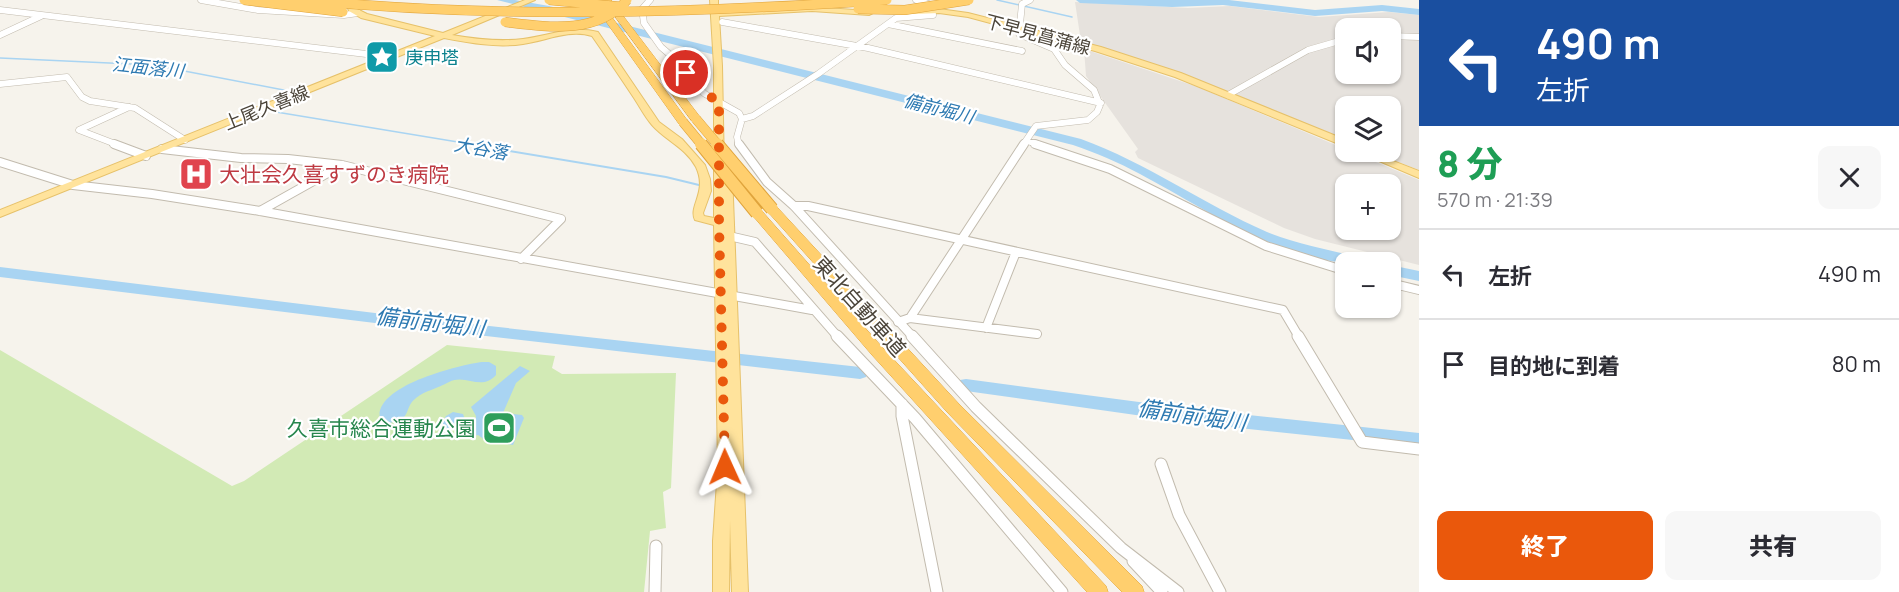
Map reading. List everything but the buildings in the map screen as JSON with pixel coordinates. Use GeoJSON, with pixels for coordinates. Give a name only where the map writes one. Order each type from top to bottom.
{"type":"FeatureCollection","features":[{"type":"Feature","properties":{"kind":"highway"},"geometry":{"type":"LineString","coordinates":[[243,0],[315,11],[349,12],[382,9],[412,0]]}},
{"type":"Feature","properties":{"kind":"highway"},"geometry":{"type":"LineString","coordinates":[[280,0],[553,27],[580,25],[603,18],[620,9],[627,0]]}},
{"type":"Feature","properties":{"kind":"highway"},"geometry":{"type":"LineString","coordinates":[[304,0],[440,12],[567,15],[695,13],[887,0]]}},
{"type":"Feature","properties":{"kind":"highway"},"geometry":{"type":"LineString","coordinates":[[340,0],[441,8],[565,12],[697,10],[842,0]]}},
{"type":"Feature","properties":{"kind":"highway"},"geometry":{"type":"LineString","coordinates":[[549,0],[596,5],[656,7],[799,0]]}},
{"type":"Feature","properties":{"kind":"highway"},"geometry":{"type":"LineString","coordinates":[[584,0],[617,37]]}},
{"type":"Feature","properties":{"kind":"highway","name":"東北自動車道"},"geometry":{"type":"LineString","coordinates":[[595,0],[605,13],[617,37],[683,122],[953,408],[1135,592]]}},
{"type":"Feature","properties":{"kind":"highway"},"geometry":{"type":"LineString","coordinates":[[607,0],[642,43]]}},
{"type":"Feature","properties":{"kind":"highway"},"geometry":{"type":"LineString","coordinates":[[620,0],[642,43]]}},
{"type":"Feature","properties":{"kind":"highway"},"geometry":{"type":"LineString","coordinates":[[812,0],[855,9],[893,10],[969,0]]}},
{"type":"Feature","properties":{"kind":"highway","name":"東北自動車道"},"geometry":{"type":"LineString","coordinates":[[642,43],[662,75],[765,211],[885,360],[1099,592]]}},
{"type":"Feature","properties":{"kind":"main road"},"geometry":{"type":"LineString","coordinates":[[349,0],[352,9],[358,14],[476,42],[502,44],[530,41],[575,31],[594,34],[656,124],[679,141],[700,165],[706,191],[698,213],[699,218],[719,223]]}},
{"type":"Feature","properties":{"kind":"main road","name":"上尾久喜線"},"geometry":{"type":"LineString","coordinates":[[0,214],[531,0]]}},
{"type":"Feature","properties":{"kind":"main road"},"geometry":{"type":"LineString","coordinates":[[714,0],[719,17]]}},
{"type":"Feature","properties":{"kind":"main road"},"geometry":{"type":"LineString","coordinates":[[722,0],[719,17],[719,46],[729,236],[726,295]]}},
{"type":"Feature","properties":{"kind":"main road","name":"下早見菖蒲線"},"geometry":{"type":"LineString","coordinates":[[719,17],[812,9],[878,13],[934,11],[968,15],[1147,65],[1228,95],[1335,139]]}},
{"type":"Feature","properties":{"kind":"main road"},"geometry":{"type":"LineString","coordinates":[[721,592],[728,366],[726,295],[719,223],[722,104]]}},
{"type":"Feature","properties":{"kind":"main road"},"geometry":{"type":"LineString","coordinates":[[1387,162],[1419,175]]}},
{"type":"Feature","properties":{"kind":"main road"},"geometry":{"type":"LineString","coordinates":[[728,366],[740,592]]}},
{"type":"Feature","properties":{"kind":"street"},"geometry":{"type":"LineString","coordinates":[[201,0],[258,10],[358,14]]}},
{"type":"Feature","properties":{"kind":"street"},"geometry":{"type":"LineString","coordinates":[[650,0],[642,9],[644,23],[700,90],[738,111],[742,119],[737,133],[740,148],[766,182],[794,206],[976,407],[1121,548],[1162,592]]}},
{"type":"Feature","properties":{"kind":"street"},"geometry":{"type":"LineString","coordinates":[[742,119],[753,116],[818,74],[898,17],[932,16],[934,11],[932,5],[916,0]]}},
{"type":"Feature","properties":{"kind":"street"},"geometry":{"type":"LineString","coordinates":[[1030,0],[1022,4],[1020,35],[1055,50],[1065,65],[1083,78],[1101,103]]}},
{"type":"Feature","properties":{"kind":"street"},"geometry":{"type":"LineString","coordinates":[[0,10],[391,57]]}},
{"type":"Feature","properties":{"kind":"street"},"geometry":{"type":"LineString","coordinates":[[0,35],[41,16]]}},
{"type":"Feature","properties":{"kind":"street"},"geometry":{"type":"LineString","coordinates":[[719,17],[1101,103]]}},
{"type":"Feature","properties":{"kind":"street"},"geometry":{"type":"LineString","coordinates":[[888,24],[1022,51]]}},
{"type":"Feature","properties":{"kind":"street"},"geometry":{"type":"LineString","coordinates":[[1401,36],[1419,37]]}},
{"type":"Feature","properties":{"kind":"street"},"geometry":{"type":"LineString","coordinates":[[1228,95],[1308,50],[1335,42]]}},
{"type":"Feature","properties":{"kind":"street"},"geometry":{"type":"LineString","coordinates":[[0,84],[67,77],[82,97],[144,112],[185,140]]}},
{"type":"Feature","properties":{"kind":"street"},"geometry":{"type":"LineString","coordinates":[[910,318],[1036,126],[1088,120],[1094,116],[1101,103]]}},
{"type":"Feature","properties":{"kind":"street"},"geometry":{"type":"LineString","coordinates":[[129,107],[79,130],[146,156]]}},
{"type":"Feature","properties":{"kind":"street"},"geometry":{"type":"LineString","coordinates":[[1028,139],[1110,169],[1266,246],[1335,268]]}},
{"type":"Feature","properties":{"kind":"street"},"geometry":{"type":"LineString","coordinates":[[162,149],[241,158],[288,159],[340,165],[397,177],[561,219],[521,259]]}},
{"type":"Feature","properties":{"kind":"street"},"geometry":{"type":"LineString","coordinates":[[0,162],[73,185],[258,210],[812,310]]}},
{"type":"Feature","properties":{"kind":"street"},"geometry":{"type":"LineString","coordinates":[[258,210],[340,165]]}},
{"type":"Feature","properties":{"kind":"street"},"geometry":{"type":"LineString","coordinates":[[794,206],[808,206],[1283,310],[1362,442],[1419,449]]}},
{"type":"Feature","properties":{"kind":"street"},"geometry":{"type":"LineString","coordinates":[[729,236],[755,242],[768,255],[812,310],[902,404],[1062,592]]}},
{"type":"Feature","properties":{"kind":"street"},"geometry":{"type":"LineString","coordinates":[[986,328],[1016,252]]}},
{"type":"Feature","properties":{"kind":"street"},"geometry":{"type":"LineString","coordinates":[[1401,285],[1419,290]]}},
{"type":"Feature","properties":{"kind":"street"},"geometry":{"type":"LineString","coordinates":[[898,322],[910,318],[1037,334]]}},
{"type":"Feature","properties":{"kind":"street"},"geometry":{"type":"LineString","coordinates":[[902,404],[902,416],[937,592]]}},
{"type":"Feature","properties":{"kind":"street"},"geometry":{"type":"LineString","coordinates":[[1161,464],[1179,515],[1220,592]]}},
{"type":"Feature","properties":{"kind":"street"},"geometry":{"type":"LineString","coordinates":[[655,592],[656,546]]}},
{"type":"Feature","properties":{"kind":"street"},"geometry":{"type":"LineString","coordinates":[[1121,548],[1178,592]]}},
{"type":"Feature","properties":{"kind":"shaded area"},"geometry":{"type":"Polygon","coordinates":[[[1075,2],[1188,8],[1230,6],[1319,17],[1389,12],[1419,15],[1419,170],[1399,162],[1401,162],[1401,96],[1335,96],[1335,136],[1179,72],[1081,42],[1075,2]]]}},
{"type":"Feature","properties":{"kind":"shaded area"},"geometry":{"type":"Polygon","coordinates":[[[1084,49],[1198,87],[1335,145],[1335,162],[1376,162],[1419,180],[1419,265],[1401,260],[1401,252],[1367,252],[1315,239],[1284,228],[1138,158],[1135,152],[1138,149],[1086,76],[1084,49]]]}},
{"type":"Feature","properties":{"kind":"green space","name":"久喜市総合運動公園"},"geometry":{"type":"Polygon","coordinates":[[[447,345],[555,356],[552,368],[562,374],[676,373],[671,488],[663,492],[666,528],[650,531],[644,592],[0,592],[0,350],[232,486],[244,481],[447,345]]]}},
{"type":"Feature","properties":{"kind":"water"},"geometry":{"type":"Polygon","coordinates":[[[489,362],[496,366],[496,375],[490,380],[449,382],[416,398],[401,420],[387,423],[380,419],[381,407],[403,387],[438,373],[489,362]]]}},
{"type":"Feature","properties":{"kind":"water"},"geometry":{"type":"Polygon","coordinates":[[[520,366],[530,371],[516,383],[503,413],[522,415],[524,418],[513,445],[485,440],[478,435],[474,436],[476,416],[471,407],[520,366]]]}},
{"type":"Feature","properties":{"kind":"water"},"geometry":{"type":"Polygon","coordinates":[[[453,412],[463,414],[466,422],[458,429],[446,430],[442,422],[453,412]]]}},
{"type":"Feature","properties":{"kind":"waterway","name":"備前堀川"},"geometry":{"type":"LineString","coordinates":[[501,0],[549,9],[1077,142],[1122,160],[1263,235],[1304,249],[1335,256]]}},
{"type":"Feature","properties":{"kind":"waterway"},"geometry":{"type":"LineString","coordinates":[[997,0],[1072,17]]}},
{"type":"Feature","properties":{"kind":"waterway"},"geometry":{"type":"LineString","coordinates":[[1080,0],[1172,4],[1223,2],[1315,13],[1382,8],[1419,12]]}},
{"type":"Feature","properties":{"kind":"waterway","name":"江面落川"},"geometry":{"type":"LineString","coordinates":[[0,58],[153,65],[294,92]]}},
{"type":"Feature","properties":{"kind":"waterway","name":"大谷落"},"geometry":{"type":"LineString","coordinates":[[264,110],[476,145]]}},
{"type":"Feature","properties":{"kind":"waterway","name":"大谷落"},"geometry":{"type":"LineString","coordinates":[[467,144],[666,177],[699,185]]}},
{"type":"Feature","properties":{"kind":"waterway","name":"備前前堀川"},"geometry":{"type":"LineString","coordinates":[[0,272],[416,323],[860,373]]}},
{"type":"Feature","properties":{"kind":"waterway","name":"備前堀川"},"geometry":{"type":"LineString","coordinates":[[1401,272],[1419,276]]}},
{"type":"Feature","properties":{"kind":"waterway","name":"備前前堀川"},"geometry":{"type":"LineString","coordinates":[[966,385],[1192,416],[1419,440]]}},
{"type":"Feature","properties":{"kind":"place","name":"庚申塔"},"geometry":{"type":"Point","coordinates":[382,57]}},
{"type":"Feature","properties":{"kind":"place","name":"大壮会久喜すずのき病院"},"geometry":{"type":"Point","coordinates":[196,174]}},
{"type":"Feature","properties":{"kind":"place","name":"久喜市総合運動公園"},"geometry":{"type":"Point","coordinates":[499,428]}},
{"type":"Feature","properties":{"kind":"route"},"geometry":{"type":"LineString","coordinates":[[686,73],[700,90],[719,102],[719,223],[725,467]]}}]}
